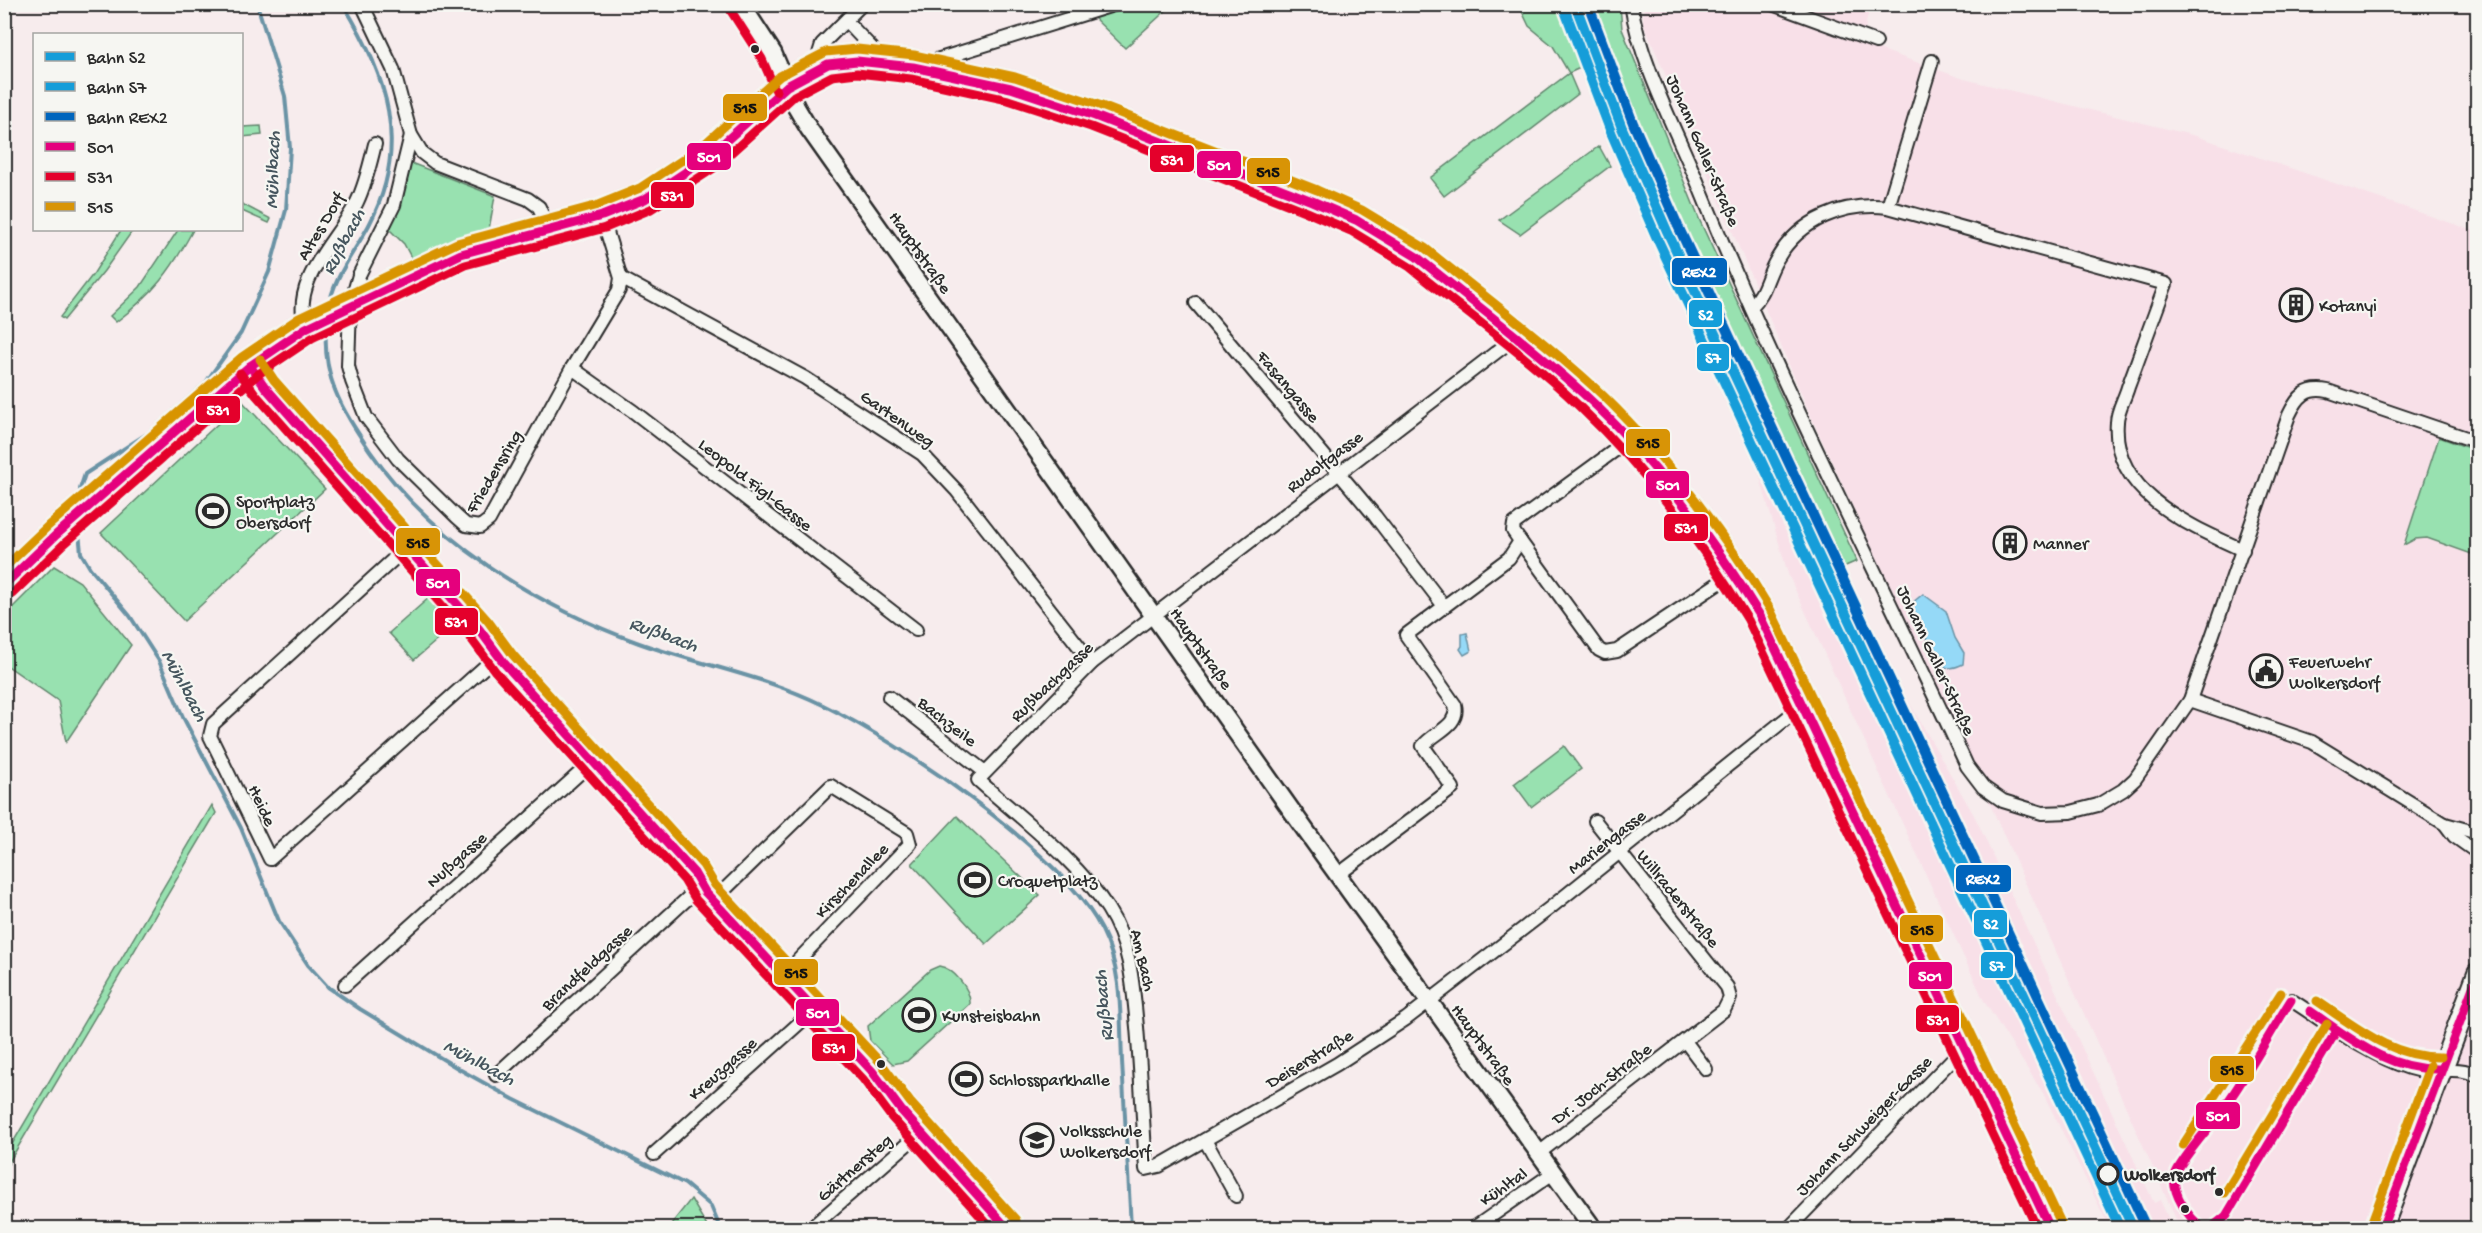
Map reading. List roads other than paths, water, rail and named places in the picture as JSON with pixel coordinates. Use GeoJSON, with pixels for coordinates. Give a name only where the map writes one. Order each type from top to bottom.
{"type":"FeatureCollection","features":[{"type":"Feature","properties":{"kind":"main road","name":"Hauptstraße"},"geometry":{"type":"LineString","coordinates":[[741,4],[767,43],[809,129],[1429,1002],[1593,1228]]}},
{"type":"Feature","properties":{"kind":"main road"},"geometry":{"type":"LineString","coordinates":[[2382,1228],[2478,973]]}},
{"type":"Feature","properties":{"kind":"street"},"geometry":{"type":"LineString","coordinates":[[362,4],[396,79],[411,135],[422,153],[435,163],[528,199],[539,207],[548,229]]}},
{"type":"Feature","properties":{"kind":"street"},"geometry":{"type":"LineString","coordinates":[[814,70],[822,44],[862,4]]}},
{"type":"Feature","properties":{"kind":"street"},"geometry":{"type":"LineString","coordinates":[[913,67],[1116,4]]}},
{"type":"Feature","properties":{"kind":"street","name":"Johann Galler-Straße"},"geometry":{"type":"LineString","coordinates":[[1631,4],[1640,44],[1751,307],[1967,766],[1983,787],[2003,801],[2042,813],[2071,812],[2098,805],[2123,790],[2134,779],[2190,700],[2289,416],[2298,397],[2305,392],[2328,390],[2478,442]]}},
{"type":"Feature","properties":{"kind":"street"},"geometry":{"type":"LineString","coordinates":[[1772,4],[1876,42]]}},
{"type":"Feature","properties":{"kind":"street"},"geometry":{"type":"LineString","coordinates":[[846,21],[886,63]]}},
{"type":"Feature","properties":{"kind":"street"},"geometry":{"type":"LineString","coordinates":[[4,585],[68,524],[162,445],[250,366],[312,324],[461,254],[602,216],[645,199],[687,174],[787,86],[814,70],[841,61],[886,63],[1011,88],[1095,116],[1356,220],[1417,257],[1571,382],[1629,440],[1734,573],[1759,614],[2050,1228]]}},
{"type":"Feature","properties":{"kind":"street"},"geometry":{"type":"LineString","coordinates":[[1888,207],[1932,61]]}},
{"type":"Feature","properties":{"kind":"street"},"geometry":{"type":"LineString","coordinates":[[346,307],[359,275],[394,205],[411,135]]}},
{"type":"Feature","properties":{"kind":"street","name":"Altes Dorf"},"geometry":{"type":"LineString","coordinates":[[312,324],[302,317],[308,284],[319,260],[356,203],[368,176],[375,144]]}},
{"type":"Feature","properties":{"kind":"street"},"geometry":{"type":"LineString","coordinates":[[1751,307],[1763,295],[1769,275],[1783,250],[1814,220],[1857,207],[1888,207],[2166,284],[2116,421],[2119,447],[2131,475],[2153,502],[2208,534],[2243,550]]}},
{"type":"Feature","properties":{"kind":"street"},"geometry":{"type":"LineString","coordinates":[[602,216],[621,278]]}},
{"type":"Feature","properties":{"kind":"street","name":"Friedensring"},"geometry":{"type":"LineString","coordinates":[[346,307],[348,366],[366,417],[422,485],[466,525],[483,526],[489,520],[572,368],[619,290],[621,278]]}},
{"type":"Feature","properties":{"kind":"street","name":"Gartenweg"},"geometry":{"type":"LineString","coordinates":[[621,278],[805,378],[922,454],[957,491],[1092,663]]}},
{"type":"Feature","properties":{"kind":"street","name":"Fasangasse"},"geometry":{"type":"LineString","coordinates":[[1196,303],[1375,516],[1444,606]]}},
{"type":"Feature","properties":{"kind":"street","name":"Rudolfgasse"},"geometry":{"type":"LineString","coordinates":[[1154,613],[1516,337]]}},
{"type":"Feature","properties":{"kind":"street"},"geometry":{"type":"LineString","coordinates":[[250,366],[265,387],[689,867],[701,886],[872,1071],[921,1132],[1007,1228]]}},
{"type":"Feature","properties":{"kind":"street","name":"Leopold Figl-Gasse"},"geometry":{"type":"LineString","coordinates":[[572,368],[634,412],[916,630]]}},
{"type":"Feature","properties":{"kind":"street"},"geometry":{"type":"LineString","coordinates":[[1629,440],[1514,524],[1513,531],[1599,650],[1605,653],[1617,651],[1734,573]]}},
{"type":"Feature","properties":{"kind":"street"},"geometry":{"type":"LineString","coordinates":[[1338,874],[1453,788],[1423,746],[1451,723],[1456,714],[1455,705],[1406,635],[1509,558],[1520,541]]}},
{"type":"Feature","properties":{"kind":"street","name":"Heide"},"geometry":{"type":"LineString","coordinates":[[407,547],[213,724],[210,736],[270,859],[499,654]]}},
{"type":"Feature","properties":{"kind":"street","name":"Rußbachgasse"},"geometry":{"type":"LineString","coordinates":[[982,776],[1092,663],[1154,613]]}},
{"type":"Feature","properties":{"kind":"street","name":"Bachzeile"},"geometry":{"type":"LineString","coordinates":[[889,697],[982,776]]}},
{"type":"Feature","properties":{"kind":"street"},"geometry":{"type":"LineString","coordinates":[[2190,700],[2312,742],[2445,824],[2478,833]]}},
{"type":"Feature","properties":{"kind":"street","name":"Mariengasse"},"geometry":{"type":"LineString","coordinates":[[1429,1002],[1792,714],[1804,708]]}},
{"type":"Feature","properties":{"kind":"street","name":"Nußgasse"},"geometry":{"type":"LineString","coordinates":[[345,985],[593,761]]}},
{"type":"Feature","properties":{"kind":"street","name":"Am Bach"},"geometry":{"type":"LineString","coordinates":[[982,776],[1070,864],[1107,908],[1119,931],[1127,953],[1135,996],[1146,1169]]}},
{"type":"Feature","properties":{"kind":"street","name":"Kirschenallee"},"geometry":{"type":"LineString","coordinates":[[714,900],[831,786],[907,833],[910,844],[783,976]]}},
{"type":"Feature","properties":{"kind":"street","name":"Willraderstraße"},"geometry":{"type":"LineString","coordinates":[[1595,821],[1727,987],[1730,998]]}},
{"type":"Feature","properties":{"kind":"street"},"geometry":{"type":"LineString","coordinates":[[2445,824],[2454,836],[2478,853]]}},
{"type":"Feature","properties":{"kind":"street","name":"Brandfeldgasse"},"geometry":{"type":"LineString","coordinates":[[496,1075],[701,886]]}},
{"type":"Feature","properties":{"kind":"street","name":"Dr. Joch-Straße"},"geometry":{"type":"LineString","coordinates":[[1539,1154],[1724,1010],[1730,998]]}},
{"type":"Feature","properties":{"kind":"street"},"geometry":{"type":"LineString","coordinates":[[2291,1000],[2376,1054],[2416,1070],[2465,1070],[2478,1076]]}},
{"type":"Feature","properties":{"kind":"street","name":"Deiserstraße"},"geometry":{"type":"LineString","coordinates":[[1146,1169],[1159,1166],[1337,1064],[1429,1002]]}},
{"type":"Feature","properties":{"kind":"street","name":"Kreuzgasse"},"geometry":{"type":"LineString","coordinates":[[654,1154],[815,1009]]}},
{"type":"Feature","properties":{"kind":"street"},"geometry":{"type":"LineString","coordinates":[[1685,1041],[1706,1069]]}},
{"type":"Feature","properties":{"kind":"street","name":"Johann Schweiger-Gasse"},"geometry":{"type":"LineString","coordinates":[[1789,1228],[1964,1047]]}},
{"type":"Feature","properties":{"kind":"street","name":"Gärtnersteg"},"geometry":{"type":"LineString","coordinates":[[811,1228],[921,1132]]}},
{"type":"Feature","properties":{"kind":"street"},"geometry":{"type":"LineString","coordinates":[[1205,1140],[1236,1196]]}},
{"type":"Feature","properties":{"kind":"street","name":"Kühltal"},"geometry":{"type":"LineString","coordinates":[[1474,1228],[1553,1173]]}},
{"type":"Feature","properties":{"kind":"water"},"geometry":{"type":"Polygon","coordinates":[[[1923,594],[1946,611],[1955,638],[1964,653],[1963,664],[1952,668],[1940,664],[1934,646],[1919,631],[1912,603],[1923,594]]]}},
{"type":"Feature","properties":{"kind":"water"},"geometry":{"type":"Polygon","coordinates":[[[1467,633],[1471,651],[1464,655],[1460,649],[1462,634],[1467,633]]]}},
{"type":"Feature","properties":{"kind":"waterway","name":"Mühlbach"},"geometry":{"type":"LineString","coordinates":[[79,508],[80,489],[85,474],[148,433],[206,382],[241,333],[269,272],[286,210],[290,148],[285,96],[257,4]]}},
{"type":"Feature","properties":{"kind":"waterway","name":"Rußbach"},"geometry":{"type":"LineString","coordinates":[[328,311],[330,299],[344,266],[369,225],[382,196],[389,167],[391,139],[382,84],[372,57],[343,4]]}},
{"type":"Feature","properties":{"kind":"waterway","name":"Rußbach"},"geometry":{"type":"LineString","coordinates":[[327,321],[326,340],[330,375],[350,420],[395,484],[455,542],[525,590],[601,628],[662,651],[778,686],[856,722],[894,745],[977,803],[1053,868],[1082,900],[1102,930],[1114,961],[1117,978],[1131,1228]]}},
{"type":"Feature","properties":{"kind":"waterway","name":"Mühlbach"},"geometry":{"type":"LineString","coordinates":[[78,521],[81,553],[90,568],[130,616],[159,661],[183,717],[241,828],[279,921],[308,965],[328,987],[459,1069],[513,1099],[685,1184],[711,1206],[720,1228]]}},
{"type":"Feature","properties":{"kind":"rail line","name":"S2"},"geometry":{"type":"LineString","coordinates":[[1575,4],[1622,128],[1667,231],[2133,1228]]}},
{"type":"Feature","properties":{"kind":"rail line","name":"REX2"},"geometry":{"type":"LineString","coordinates":[[1588,4],[1633,123],[1678,226],[2144,1223]]}},
{"type":"Feature","properties":{"kind":"rail line","name":"S7"},"geometry":{"type":"LineString","coordinates":[[1564,8],[1611,132],[1656,236],[2120,1228]]}},
{"type":"Feature","properties":{"kind":"place","name":"Kotanyi"},"geometry":{"type":"Point","coordinates":[2296,305]}},
{"type":"Feature","properties":{"kind":"place","name":"Sportplatz Obersdorf"},"geometry":{"type":"Point","coordinates":[213,511]}},
{"type":"Feature","properties":{"kind":"place","name":"Manner"},"geometry":{"type":"Point","coordinates":[2010,543]}},
{"type":"Feature","properties":{"kind":"place","name":"Feuerwehr Wolkersdorf"},"geometry":{"type":"Point","coordinates":[2266,671]}},
{"type":"Feature","properties":{"kind":"place","name":"Croquetplatz"},"geometry":{"type":"Point","coordinates":[975,880]}},
{"type":"Feature","properties":{"kind":"place","name":"Kunsteisbahn"},"geometry":{"type":"Point","coordinates":[919,1015]}},
{"type":"Feature","properties":{"kind":"place","name":"Schlossparkhalle"},"geometry":{"type":"Point","coordinates":[966,1079]}},
{"type":"Feature","properties":{"kind":"place","name":"Volksschule Wolkersdorf"},"geometry":{"type":"Point","coordinates":[1037,1140]}},
{"type":"Feature","properties":{"kind":"place","name":"Wolkersdorf"},"geometry":{"type":"Point","coordinates":[2108,1174]}}]}
